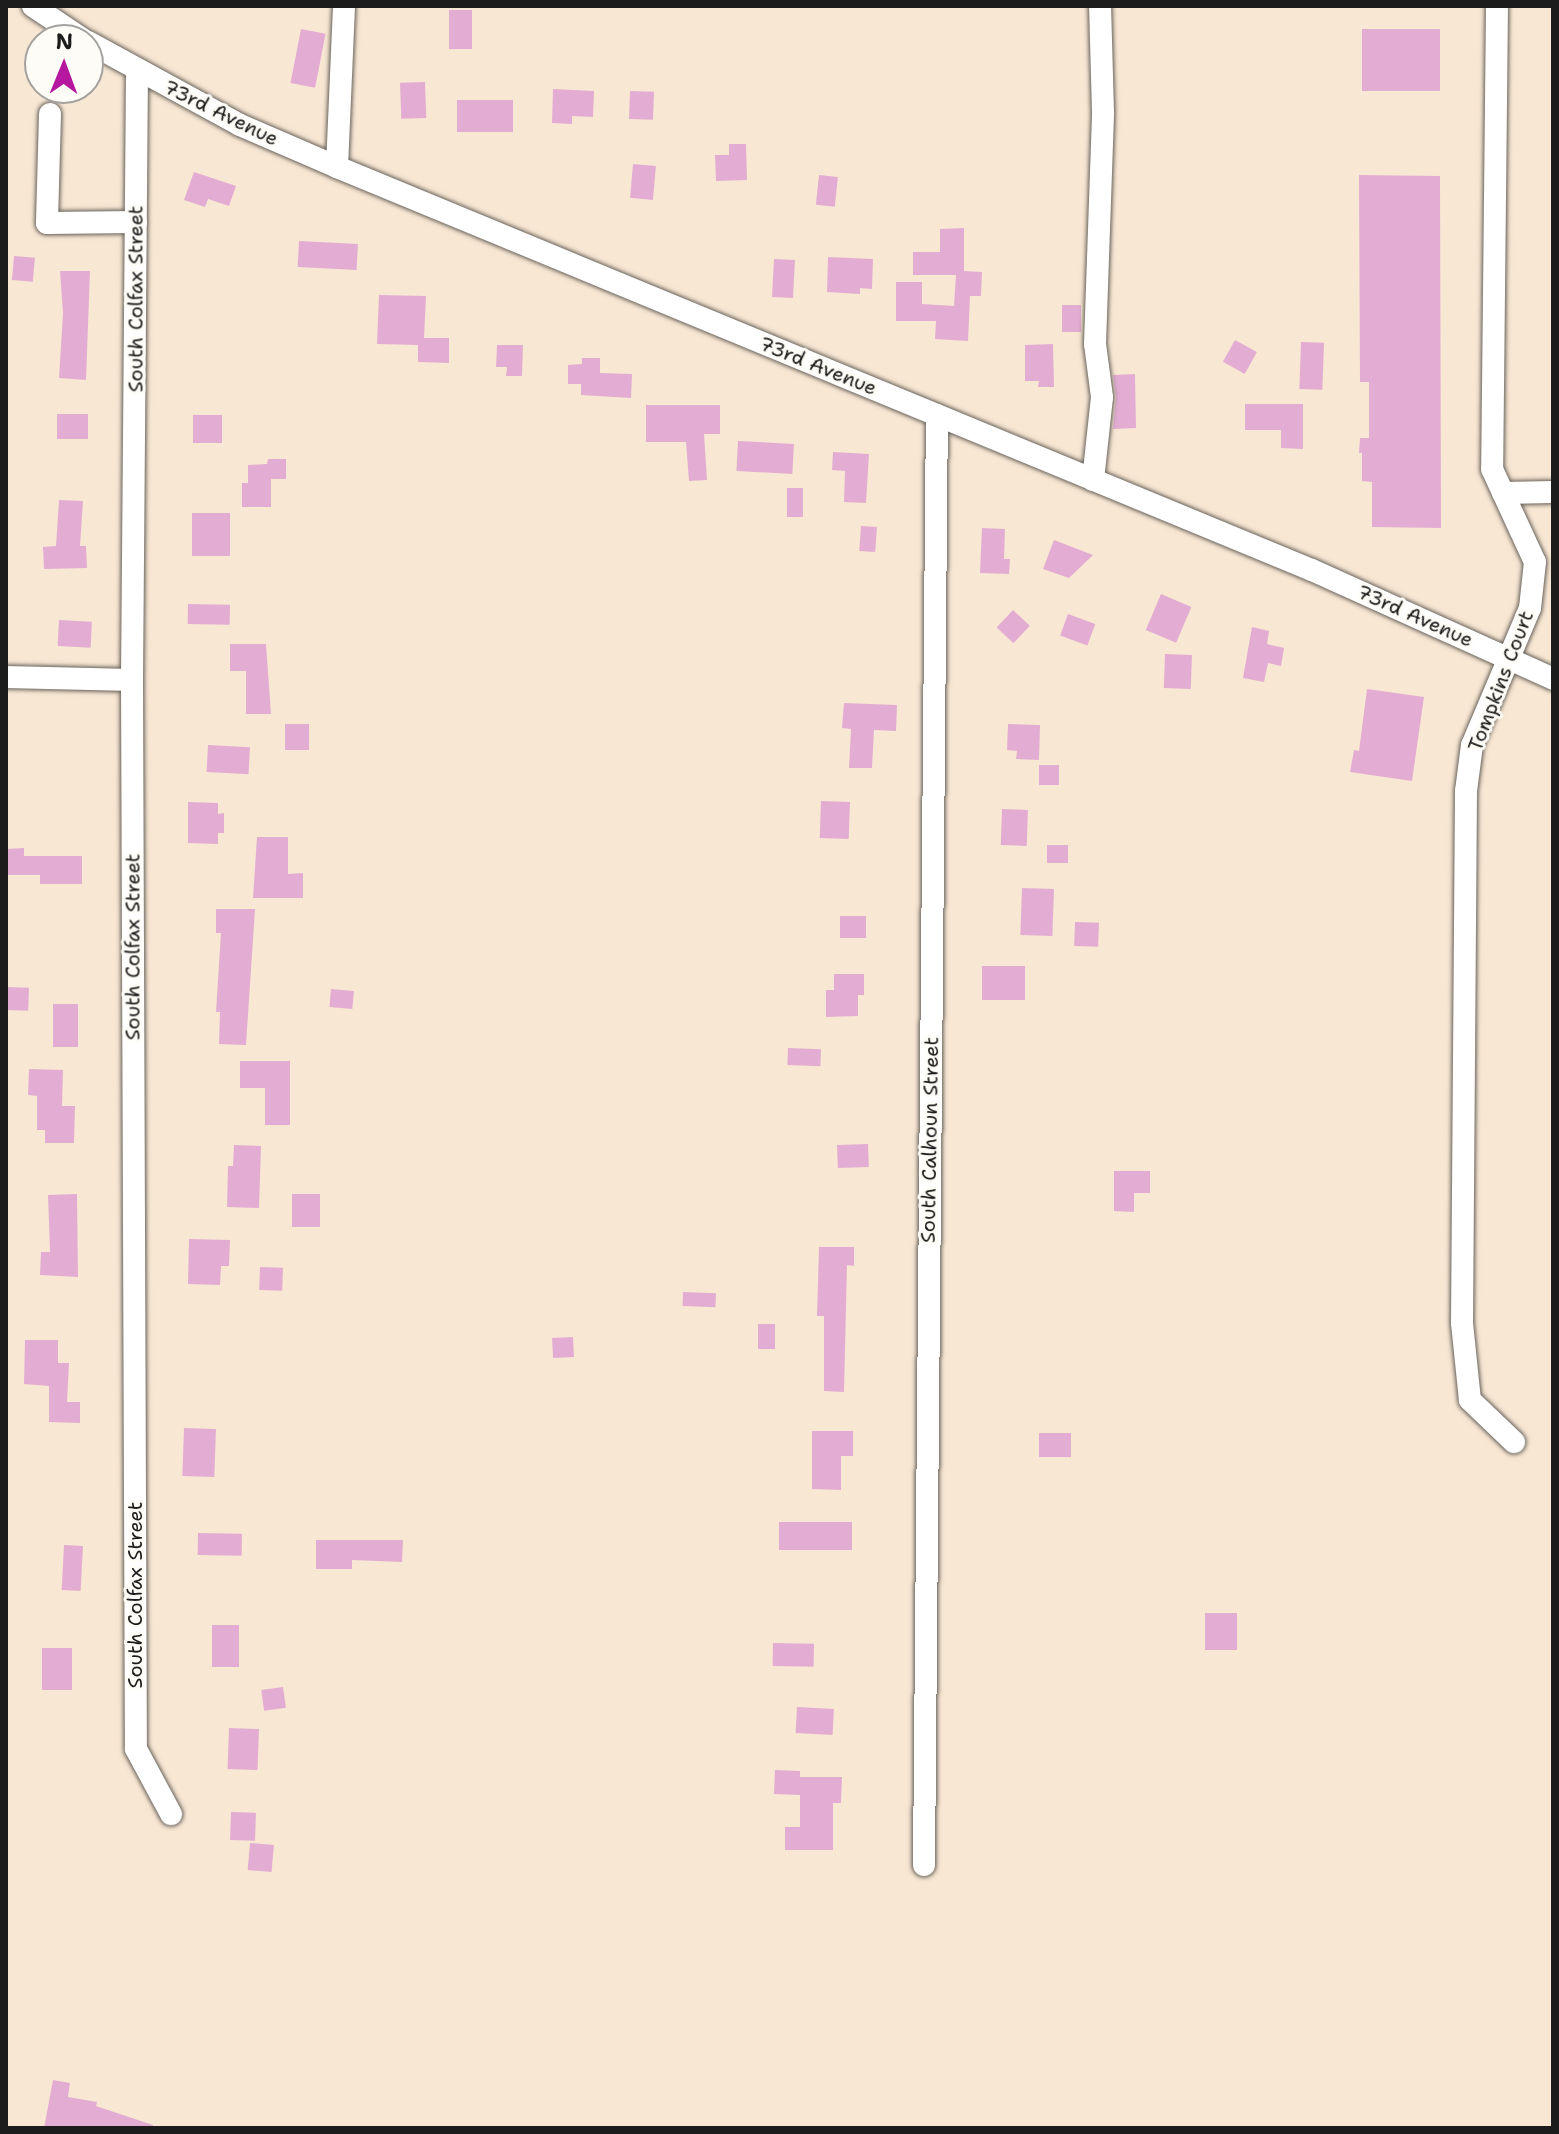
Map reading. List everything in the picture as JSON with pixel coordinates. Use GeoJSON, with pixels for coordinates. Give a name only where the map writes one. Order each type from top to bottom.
{"type":"FeatureCollection","features":[{"type":"Feature","properties":{"kind":"street","name":"73rd Avenue"},"geometry":{"type":"LineString","coordinates":[[33,6],[60,24]]}},
{"type":"Feature","properties":{"kind":"street"},"geometry":{"type":"LineString","coordinates":[[337,167],[344,6]]}},
{"type":"Feature","properties":{"kind":"street"},"geometry":{"type":"LineString","coordinates":[[1093,480],[1102,397],[1095,344],[1103,126],[1100,6]]}},
{"type":"Feature","properties":{"kind":"street","name":"Tompkins Court"},"geometry":{"type":"LineString","coordinates":[[1497,6],[1492,469],[1535,562],[1530,608],[1472,745],[1466,791],[1462,1323],[1470,1400],[1514,1442]]}},
{"type":"Feature","properties":{"kind":"street","name":"73rd Avenue"},"geometry":{"type":"LineString","coordinates":[[104,52],[240,125],[1312,570],[1553,679]]}},
{"type":"Feature","properties":{"kind":"street","name":"South Colfax Street"},"geometry":{"type":"LineString","coordinates":[[137,71],[132,680],[136,1749],[171,1814]]}},
{"type":"Feature","properties":{"kind":"street"},"geometry":{"type":"LineString","coordinates":[[50,114],[47,223],[136,222]]}},
{"type":"Feature","properties":{"kind":"street","name":"South Calhoun Street"},"geometry":{"type":"LineString","coordinates":[[924,1865],[937,415]]}},
{"type":"Feature","properties":{"kind":"street"},"geometry":{"type":"LineString","coordinates":[[1503,493],[1553,492]]}},
{"type":"Feature","properties":{"kind":"street"},"geometry":{"type":"LineString","coordinates":[[6,677],[132,680]]}},
{"type":"Feature","properties":{"kind":"building"},"geometry":{"type":"Polygon","coordinates":[[[449,10],[472,10],[472,49],[449,49],[449,10]]]}},
{"type":"Feature","properties":{"kind":"building"},"geometry":{"type":"Polygon","coordinates":[[[301,29],[326,34],[315,88],[291,83],[301,29]]]}},
{"type":"Feature","properties":{"kind":"building"},"geometry":{"type":"Polygon","coordinates":[[[1362,29],[1440,29],[1440,91],[1362,91],[1362,29]]]}},
{"type":"Feature","properties":{"kind":"building"},"geometry":{"type":"Polygon","coordinates":[[[425,82],[426,118],[401,119],[400,83],[425,82]]]}},
{"type":"Feature","properties":{"kind":"building"},"geometry":{"type":"Polygon","coordinates":[[[553,89],[594,91],[593,117],[572,116],[572,124],[552,123],[553,89]]]}},
{"type":"Feature","properties":{"kind":"building"},"geometry":{"type":"Polygon","coordinates":[[[630,91],[654,92],[653,120],[629,119],[630,91]]]}},
{"type":"Feature","properties":{"kind":"building"},"geometry":{"type":"Polygon","coordinates":[[[457,100],[513,100],[513,132],[457,132],[457,100]]]}},
{"type":"Feature","properties":{"kind":"building"},"geometry":{"type":"Polygon","coordinates":[[[729,144],[746,144],[747,180],[716,181],[715,155],[729,155],[729,144]]]}},
{"type":"Feature","properties":{"kind":"building"},"geometry":{"type":"Polygon","coordinates":[[[633,164],[656,166],[653,200],[630,198],[633,164]]]}},
{"type":"Feature","properties":{"kind":"building"},"geometry":{"type":"Polygon","coordinates":[[[194,172],[236,186],[229,206],[208,199],[205,207],[184,200],[194,172]]]}},
{"type":"Feature","properties":{"kind":"building"},"geometry":{"type":"Polygon","coordinates":[[[819,175],[838,177],[835,207],[816,205],[819,175]]]}},
{"type":"Feature","properties":{"kind":"building"},"geometry":{"type":"Polygon","coordinates":[[[1359,175],[1440,176],[1441,528],[1372,527],[1372,482],[1362,481],[1362,453],[1359,453],[1360,438],[1369,438],[1369,382],[1360,382],[1359,175]]]}},
{"type":"Feature","properties":{"kind":"building"},"geometry":{"type":"Polygon","coordinates":[[[964,228],[964,271],[982,272],[981,296],[970,296],[968,341],[935,339],[936,321],[896,321],[896,282],[922,282],[922,304],[954,306],[956,275],[913,275],[913,252],[940,252],[940,229],[964,228]]]}},
{"type":"Feature","properties":{"kind":"building"},"geometry":{"type":"Polygon","coordinates":[[[299,241],[358,244],[357,270],[298,267],[299,241]]]}},
{"type":"Feature","properties":{"kind":"building"},"geometry":{"type":"Polygon","coordinates":[[[14,256],[35,258],[33,282],[12,280],[14,256]]]}},
{"type":"Feature","properties":{"kind":"building"},"geometry":{"type":"Polygon","coordinates":[[[828,257],[873,259],[872,289],[860,288],[860,294],[827,292],[828,257]]]}},
{"type":"Feature","properties":{"kind":"building"},"geometry":{"type":"Polygon","coordinates":[[[774,259],[795,260],[793,298],[772,297],[774,259]]]}},
{"type":"Feature","properties":{"kind":"building"},"geometry":{"type":"Polygon","coordinates":[[[60,271],[90,271],[86,380],[59,378],[63,313],[60,271]]]}},
{"type":"Feature","properties":{"kind":"building"},"geometry":{"type":"Polygon","coordinates":[[[379,295],[426,296],[424,338],[449,338],[449,363],[418,362],[418,345],[377,344],[379,295]]]}},
{"type":"Feature","properties":{"kind":"building"},"geometry":{"type":"Polygon","coordinates":[[[1062,305],[1081,305],[1081,332],[1062,332],[1062,305]]]}},
{"type":"Feature","properties":{"kind":"building"},"geometry":{"type":"Polygon","coordinates":[[[1235,340],[1257,352],[1245,374],[1223,362],[1235,340]]]}},
{"type":"Feature","properties":{"kind":"building"},"geometry":{"type":"Polygon","coordinates":[[[1301,342],[1324,343],[1322,390],[1299,389],[1301,342]]]}},
{"type":"Feature","properties":{"kind":"building"},"geometry":{"type":"Polygon","coordinates":[[[1053,344],[1054,387],[1038,387],[1039,381],[1025,381],[1025,345],[1053,344]]]}},
{"type":"Feature","properties":{"kind":"building"},"geometry":{"type":"Polygon","coordinates":[[[497,345],[523,345],[522,376],[506,376],[507,367],[496,367],[497,345]]]}},
{"type":"Feature","properties":{"kind":"building"},"geometry":{"type":"Polygon","coordinates":[[[582,358],[600,358],[600,373],[632,374],[631,398],[581,395],[581,384],[568,384],[568,365],[582,364],[582,358]]]}},
{"type":"Feature","properties":{"kind":"building"},"geometry":{"type":"Polygon","coordinates":[[[1135,374],[1136,428],[1113,429],[1116,398],[1113,375],[1135,374]]]}},
{"type":"Feature","properties":{"kind":"building"},"geometry":{"type":"Polygon","coordinates":[[[1245,404],[1303,404],[1303,449],[1281,448],[1281,430],[1245,430],[1245,404]]]}},
{"type":"Feature","properties":{"kind":"building"},"geometry":{"type":"Polygon","coordinates":[[[646,405],[720,405],[720,434],[704,434],[707,480],[689,481],[686,442],[646,442],[646,405]]]}},
{"type":"Feature","properties":{"kind":"building"},"geometry":{"type":"Polygon","coordinates":[[[57,414],[88,414],[88,439],[57,439],[57,414]]]}},
{"type":"Feature","properties":{"kind":"building"},"geometry":{"type":"Polygon","coordinates":[[[193,415],[222,415],[222,443],[193,443],[193,415]]]}},
{"type":"Feature","properties":{"kind":"building"},"geometry":{"type":"Polygon","coordinates":[[[738,441],[794,444],[792,474],[736,471],[738,441]]]}},
{"type":"Feature","properties":{"kind":"building"},"geometry":{"type":"Polygon","coordinates":[[[833,452],[869,454],[866,503],[844,502],[845,471],[832,470],[833,452]]]}},
{"type":"Feature","properties":{"kind":"building"},"geometry":{"type":"Polygon","coordinates":[[[268,459],[286,459],[286,479],[271,479],[271,507],[242,507],[242,483],[248,483],[248,465],[267,464],[268,459]]]}},
{"type":"Feature","properties":{"kind":"building"},"geometry":{"type":"Polygon","coordinates":[[[787,488],[803,488],[803,517],[787,517],[787,488]]]}},
{"type":"Feature","properties":{"kind":"building"},"geometry":{"type":"Polygon","coordinates":[[[59,500],[83,501],[80,546],[86,546],[87,568],[44,569],[43,547],[56,546],[59,500]]]}},
{"type":"Feature","properties":{"kind":"building"},"geometry":{"type":"Polygon","coordinates":[[[192,513],[230,513],[230,556],[192,556],[192,513]]]}},
{"type":"Feature","properties":{"kind":"building"},"geometry":{"type":"Polygon","coordinates":[[[861,526],[877,527],[875,552],[859,551],[861,526]]]}},
{"type":"Feature","properties":{"kind":"building"},"geometry":{"type":"Polygon","coordinates":[[[982,528],[1005,529],[1004,559],[1010,559],[1009,574],[980,573],[982,528]]]}},
{"type":"Feature","properties":{"kind":"building"},"geometry":{"type":"Polygon","coordinates":[[[1054,540],[1093,555],[1069,578],[1043,569],[1054,540]]]}},
{"type":"Feature","properties":{"kind":"building"},"geometry":{"type":"Polygon","coordinates":[[[1161,594],[1191,607],[1176,643],[1146,630],[1161,594]]]}},
{"type":"Feature","properties":{"kind":"building"},"geometry":{"type":"Polygon","coordinates":[[[188,604],[230,605],[230,625],[188,624],[188,604]]]}},
{"type":"Feature","properties":{"kind":"building"},"geometry":{"type":"Polygon","coordinates":[[[1013,610],[1030,626],[1013,643],[997,628],[1013,610]]]}},
{"type":"Feature","properties":{"kind":"building"},"geometry":{"type":"Polygon","coordinates":[[[1068,614],[1095,624],[1087,646],[1060,636],[1068,614]]]}},
{"type":"Feature","properties":{"kind":"building"},"geometry":{"type":"Polygon","coordinates":[[[59,620],[92,622],[91,648],[58,646],[59,620]]]}},
{"type":"Feature","properties":{"kind":"building"},"geometry":{"type":"Polygon","coordinates":[[[1252,627],[1269,631],[1267,644],[1284,648],[1281,666],[1268,663],[1264,682],[1243,678],[1252,627]]]}},
{"type":"Feature","properties":{"kind":"building"},"geometry":{"type":"Polygon","coordinates":[[[230,644],[266,644],[271,714],[246,714],[246,671],[230,671],[230,644]]]}},
{"type":"Feature","properties":{"kind":"building"},"geometry":{"type":"Polygon","coordinates":[[[1165,654],[1192,655],[1191,689],[1164,688],[1165,654]]]}},
{"type":"Feature","properties":{"kind":"building"},"geometry":{"type":"Polygon","coordinates":[[[1367,689],[1424,697],[1412,781],[1350,772],[1354,750],[1359,751],[1367,689]]]}},
{"type":"Feature","properties":{"kind":"building"},"geometry":{"type":"Polygon","coordinates":[[[844,703],[897,705],[896,731],[874,730],[872,768],[849,768],[851,729],[842,728],[844,703]]]}},
{"type":"Feature","properties":{"kind":"building"},"geometry":{"type":"Polygon","coordinates":[[[285,724],[309,724],[309,750],[285,750],[285,724]]]}},
{"type":"Feature","properties":{"kind":"building"},"geometry":{"type":"Polygon","coordinates":[[[1008,724],[1040,725],[1039,760],[1016,759],[1017,751],[1007,750],[1008,724]]]}},
{"type":"Feature","properties":{"kind":"building"},"geometry":{"type":"Polygon","coordinates":[[[208,745],[250,747],[249,774],[207,772],[208,745]]]}},
{"type":"Feature","properties":{"kind":"building"},"geometry":{"type":"Polygon","coordinates":[[[1039,765],[1059,765],[1059,785],[1039,785],[1039,765]]]}},
{"type":"Feature","properties":{"kind":"building"},"geometry":{"type":"Polygon","coordinates":[[[821,801],[850,802],[849,839],[820,838],[821,801]]]}},
{"type":"Feature","properties":{"kind":"building"},"geometry":{"type":"Polygon","coordinates":[[[188,802],[218,803],[218,814],[224,813],[224,833],[218,833],[218,844],[188,843],[188,802]]]}},
{"type":"Feature","properties":{"kind":"building"},"geometry":{"type":"Polygon","coordinates":[[[1002,809],[1028,810],[1027,846],[1001,845],[1002,809]]]}},
{"type":"Feature","properties":{"kind":"building"},"geometry":{"type":"Polygon","coordinates":[[[257,837],[288,837],[288,874],[303,873],[303,898],[253,898],[257,837]]]}},
{"type":"Feature","properties":{"kind":"building"},"geometry":{"type":"Polygon","coordinates":[[[1047,845],[1068,845],[1068,863],[1047,863],[1047,845]]]}},
{"type":"Feature","properties":{"kind":"building"},"geometry":{"type":"Polygon","coordinates":[[[24,848],[24,856],[82,856],[82,884],[40,884],[40,875],[6,875],[6,849],[24,848]]]}},
{"type":"Feature","properties":{"kind":"building"},"geometry":{"type":"Polygon","coordinates":[[[1022,888],[1054,889],[1052,936],[1020,935],[1022,888]]]}},
{"type":"Feature","properties":{"kind":"building"},"geometry":{"type":"Polygon","coordinates":[[[216,909],[255,909],[246,1045],[219,1044],[220,1012],[216,1012],[221,933],[216,933],[216,909]]]}},
{"type":"Feature","properties":{"kind":"building"},"geometry":{"type":"Polygon","coordinates":[[[840,916],[866,916],[866,938],[840,938],[840,916]]]}},
{"type":"Feature","properties":{"kind":"building"},"geometry":{"type":"Polygon","coordinates":[[[1075,922],[1099,923],[1098,947],[1074,946],[1075,922]]]}},
{"type":"Feature","properties":{"kind":"building"},"geometry":{"type":"Polygon","coordinates":[[[982,966],[1025,966],[1025,1000],[982,1000],[982,966]]]}},
{"type":"Feature","properties":{"kind":"building"},"geometry":{"type":"Polygon","coordinates":[[[834,974],[864,974],[864,995],[858,995],[858,1016],[826,1017],[826,990],[834,990],[834,974]]]}},
{"type":"Feature","properties":{"kind":"building"},"geometry":{"type":"Polygon","coordinates":[[[6,987],[29,988],[28,1011],[6,1010],[6,987]]]}},
{"type":"Feature","properties":{"kind":"building"},"geometry":{"type":"Polygon","coordinates":[[[331,989],[354,991],[352,1009],[329,1007],[331,989]]]}},
{"type":"Feature","properties":{"kind":"building"},"geometry":{"type":"Polygon","coordinates":[[[53,1004],[78,1004],[78,1047],[53,1047],[53,1004]]]}},
{"type":"Feature","properties":{"kind":"building"},"geometry":{"type":"Polygon","coordinates":[[[788,1048],[821,1049],[820,1066],[787,1065],[788,1048]]]}},
{"type":"Feature","properties":{"kind":"building"},"geometry":{"type":"Polygon","coordinates":[[[240,1061],[290,1061],[290,1125],[265,1125],[265,1088],[240,1088],[240,1061]]]}},
{"type":"Feature","properties":{"kind":"building"},"geometry":{"type":"Polygon","coordinates":[[[29,1069],[63,1070],[62,1106],[75,1106],[74,1143],[45,1143],[45,1130],[37,1130],[37,1096],[28,1095],[29,1069]]]}},
{"type":"Feature","properties":{"kind":"building"},"geometry":{"type":"Polygon","coordinates":[[[868,1144],[869,1167],[838,1168],[837,1145],[868,1144]]]}},
{"type":"Feature","properties":{"kind":"building"},"geometry":{"type":"Polygon","coordinates":[[[234,1145],[261,1146],[259,1208],[227,1207],[228,1166],[233,1166],[234,1145]]]}},
{"type":"Feature","properties":{"kind":"building"},"geometry":{"type":"Polygon","coordinates":[[[1114,1171],[1150,1171],[1150,1193],[1134,1193],[1134,1212],[1114,1211],[1114,1171]]]}},
{"type":"Feature","properties":{"kind":"building"},"geometry":{"type":"Polygon","coordinates":[[[77,1194],[78,1277],[40,1275],[41,1252],[50,1252],[48,1195],[77,1194]]]}},
{"type":"Feature","properties":{"kind":"building"},"geometry":{"type":"Polygon","coordinates":[[[292,1194],[320,1194],[320,1227],[292,1227],[292,1194]]]}},
{"type":"Feature","properties":{"kind":"building"},"geometry":{"type":"Polygon","coordinates":[[[189,1239],[230,1240],[229,1266],[221,1266],[220,1285],[188,1284],[189,1239]]]}},
{"type":"Feature","properties":{"kind":"building"},"geometry":{"type":"Polygon","coordinates":[[[819,1247],[854,1247],[854,1266],[847,1265],[844,1392],[824,1391],[824,1316],[817,1316],[819,1247]]]}},
{"type":"Feature","properties":{"kind":"building"},"geometry":{"type":"Polygon","coordinates":[[[260,1267],[283,1268],[282,1291],[259,1290],[260,1267]]]}},
{"type":"Feature","properties":{"kind":"building"},"geometry":{"type":"Polygon","coordinates":[[[683,1292],[716,1293],[715,1307],[683,1306],[683,1292]]]}},
{"type":"Feature","properties":{"kind":"building"},"geometry":{"type":"Polygon","coordinates":[[[758,1324],[775,1324],[775,1349],[758,1349],[758,1324]]]}},
{"type":"Feature","properties":{"kind":"building"},"geometry":{"type":"Polygon","coordinates":[[[573,1337],[574,1357],[553,1358],[552,1338],[573,1337]]]}},
{"type":"Feature","properties":{"kind":"building"},"geometry":{"type":"Polygon","coordinates":[[[25,1340],[58,1340],[58,1363],[69,1363],[67,1402],[80,1402],[80,1423],[49,1422],[49,1386],[24,1384],[25,1340]]]}},
{"type":"Feature","properties":{"kind":"building"},"geometry":{"type":"Polygon","coordinates":[[[184,1428],[216,1429],[214,1477],[182,1476],[184,1428]]]}},
{"type":"Feature","properties":{"kind":"building"},"geometry":{"type":"Polygon","coordinates":[[[812,1431],[853,1431],[853,1456],[841,1456],[841,1490],[812,1489],[812,1431]]]}},
{"type":"Feature","properties":{"kind":"building"},"geometry":{"type":"Polygon","coordinates":[[[1039,1433],[1071,1433],[1071,1457],[1039,1457],[1039,1433]]]}},
{"type":"Feature","properties":{"kind":"building"},"geometry":{"type":"Polygon","coordinates":[[[779,1522],[852,1522],[852,1550],[779,1550],[779,1522]]]}},
{"type":"Feature","properties":{"kind":"building"},"geometry":{"type":"Polygon","coordinates":[[[198,1533],[242,1534],[242,1556],[198,1555],[198,1533]]]}},
{"type":"Feature","properties":{"kind":"building"},"geometry":{"type":"Polygon","coordinates":[[[316,1540],[403,1540],[402,1562],[352,1560],[352,1569],[316,1569],[316,1540]]]}},
{"type":"Feature","properties":{"kind":"building"},"geometry":{"type":"Polygon","coordinates":[[[64,1545],[83,1546],[81,1591],[62,1590],[64,1545]]]}},
{"type":"Feature","properties":{"kind":"building"},"geometry":{"type":"Polygon","coordinates":[[[1205,1613],[1237,1613],[1237,1650],[1205,1650],[1205,1613]]]}},
{"type":"Feature","properties":{"kind":"building"},"geometry":{"type":"Polygon","coordinates":[[[212,1625],[239,1625],[239,1667],[212,1667],[212,1625]]]}},
{"type":"Feature","properties":{"kind":"building"},"geometry":{"type":"Polygon","coordinates":[[[773,1643],[814,1644],[814,1667],[773,1666],[773,1643]]]}},
{"type":"Feature","properties":{"kind":"building"},"geometry":{"type":"Polygon","coordinates":[[[42,1648],[72,1648],[72,1690],[42,1690],[42,1648]]]}},
{"type":"Feature","properties":{"kind":"building"},"geometry":{"type":"Polygon","coordinates":[[[283,1687],[286,1708],[264,1711],[261,1690],[283,1687]]]}},
{"type":"Feature","properties":{"kind":"building"},"geometry":{"type":"Polygon","coordinates":[[[797,1707],[834,1709],[833,1735],[796,1733],[797,1707]]]}},
{"type":"Feature","properties":{"kind":"building"},"geometry":{"type":"Polygon","coordinates":[[[229,1728],[259,1729],[258,1770],[228,1769],[229,1728]]]}},
{"type":"Feature","properties":{"kind":"building"},"geometry":{"type":"Polygon","coordinates":[[[775,1770],[800,1771],[800,1777],[842,1777],[841,1803],[833,1803],[833,1850],[785,1850],[785,1827],[800,1827],[800,1795],[774,1794],[775,1770]]]}},
{"type":"Feature","properties":{"kind":"building"},"geometry":{"type":"Polygon","coordinates":[[[231,1812],[256,1813],[255,1841],[230,1840],[231,1812]]]}},
{"type":"Feature","properties":{"kind":"building"},"geometry":{"type":"Polygon","coordinates":[[[250,1843],[274,1845],[272,1872],[248,1870],[250,1843]]]}},
{"type":"Feature","properties":{"kind":"building"},"geometry":{"type":"Polygon","coordinates":[[[53,2080],[70,2083],[68,2097],[97,2102],[96,2106],[153,2125],[152,2128],[44,2128],[53,2080]]]}}]}
